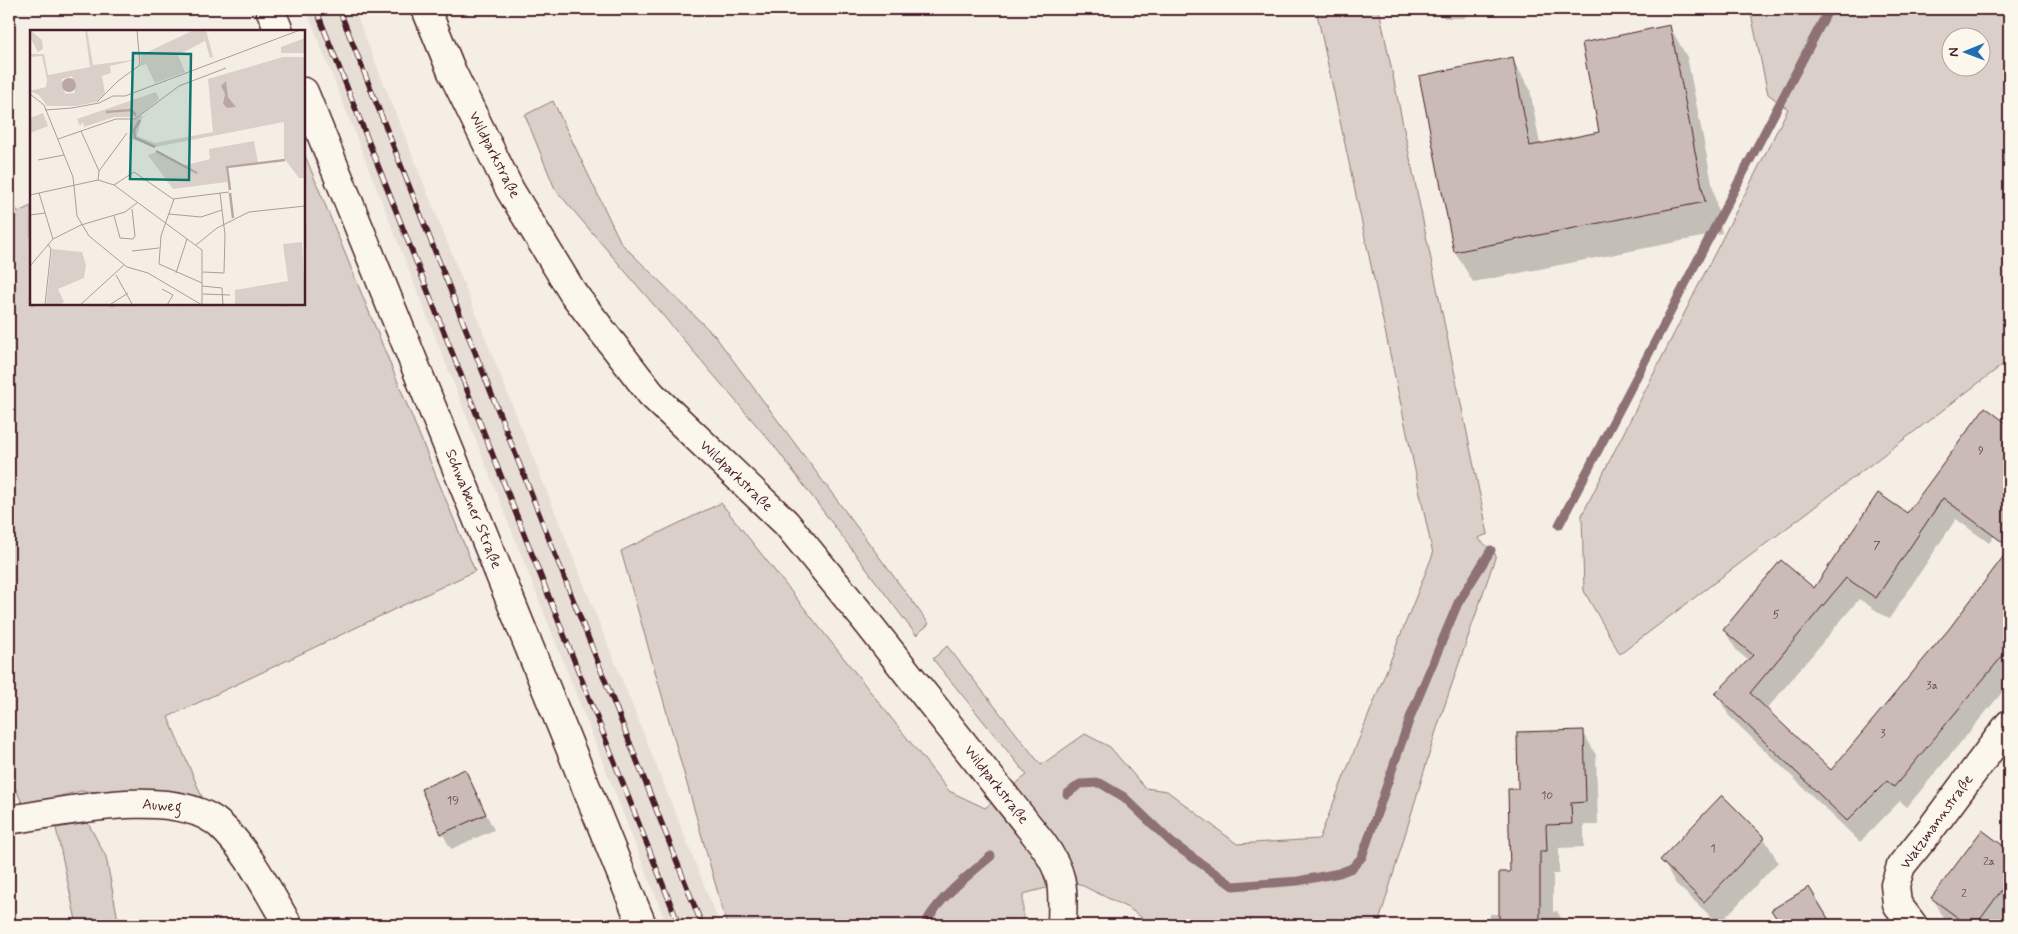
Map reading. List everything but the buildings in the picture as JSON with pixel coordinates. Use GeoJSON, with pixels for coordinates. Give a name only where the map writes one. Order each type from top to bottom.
{"type":"FeatureCollection","features":[{"type":"Feature","properties":{"kind":"street"},"geometry":{"type":"LineString","coordinates":[[270,9],[279,30]]}},
{"type":"Feature","properties":{"kind":"street","name":"Wildparkstraße"},"geometry":{"type":"LineString","coordinates":[[426,9],[452,72],[510,190],[573,293],[651,394],[786,523],[864,617],[1042,843],[1060,872],[1063,886],[1062,925]]}},
{"type":"Feature","properties":{"kind":"street","name":"Schwabener Straße"},"geometry":{"type":"LineString","coordinates":[[305,94],[642,925]]}},
{"type":"Feature","properties":{"kind":"street","name":"Watzmannstraße"},"geometry":{"type":"LineString","coordinates":[[1914,925],[1897,904],[1895,886],[1901,866],[2009,724]]}},
{"type":"Feature","properties":{"kind":"street","name":"Auweg"},"geometry":{"type":"LineString","coordinates":[[9,820],[98,807],[149,803],[188,808],[219,824],[252,863],[288,925]]}},
{"type":"Feature","properties":{"kind":"shaded area"},"geometry":{"type":"Polygon","coordinates":[[[306,9],[354,9],[720,925],[667,925],[306,9]]]}},
{"type":"Feature","properties":{"kind":"shaded area"},"geometry":{"type":"Polygon","coordinates":[[[1316,9],[1379,9],[1488,534],[1478,538],[1496,555],[1437,728],[1378,925],[1152,925],[1130,909],[1073,881],[1023,894],[1023,925],[727,925],[621,551],[721,503],[949,791],[985,808],[1027,775],[933,659],[947,646],[1041,765],[1085,734],[1110,747],[1145,788],[1167,791],[1237,844],[1319,839],[1433,554],[1316,9]]]}},
{"type":"Feature","properties":{"kind":"shaded area"},"geometry":{"type":"Polygon","coordinates":[[[1750,9],[2009,9],[2009,360],[1620,654],[1584,591],[1582,515],[1788,109],[1768,94],[1750,9]]]}},
{"type":"Feature","properties":{"kind":"shaded area"},"geometry":{"type":"Polygon","coordinates":[[[553,101],[621,243],[715,336],[929,624],[916,635],[775,447],[555,189],[525,115],[553,101]]]}},
{"type":"Feature","properties":{"kind":"shaded area"},"geometry":{"type":"Polygon","coordinates":[[[305,155],[475,571],[168,717],[202,797],[81,791],[23,805],[9,774],[9,195],[18,212],[30,206],[30,305],[305,305],[305,155]]]}},
{"type":"Feature","properties":{"kind":"shaded area"},"geometry":{"type":"Polygon","coordinates":[[[88,823],[106,857],[119,925],[77,925],[56,828],[88,823]]]}},
{"type":"Feature","properties":{"kind":"waterway"},"geometry":{"type":"LineString","coordinates":[[1559,525],[1829,9]]}},
{"type":"Feature","properties":{"kind":"waterway"},"geometry":{"type":"LineString","coordinates":[[1067,794],[1080,784],[1100,783],[1124,797],[1172,843],[1233,886],[1298,881],[1339,873],[1352,868],[1362,857],[1411,715],[1458,603],[1491,550]]}},
{"type":"Feature","properties":{"kind":"waterway"},"geometry":{"type":"LineString","coordinates":[[925,925],[945,897],[991,856]]}},
{"type":"Feature","properties":{"kind":"railway"},"geometry":{"type":"LineString","coordinates":[[316,9],[679,925]]}},
{"type":"Feature","properties":{"kind":"railway"},"geometry":{"type":"LineString","coordinates":[[339,9],[702,925]]}}]}
